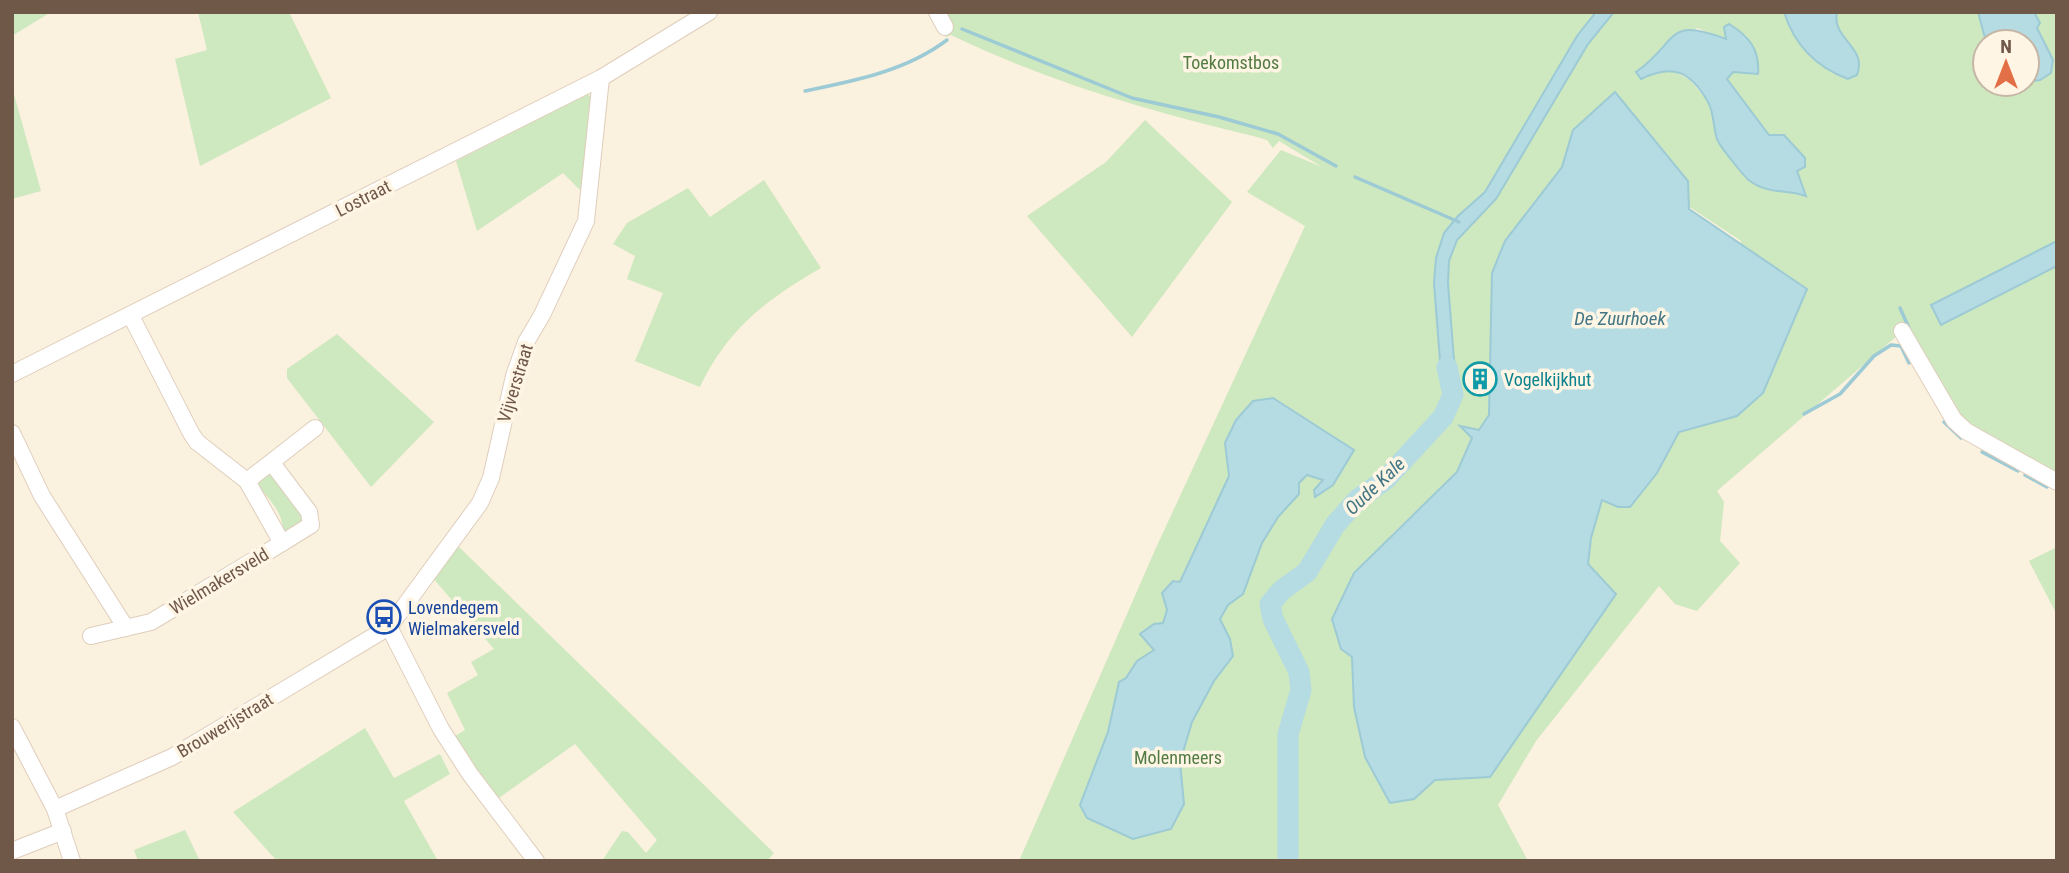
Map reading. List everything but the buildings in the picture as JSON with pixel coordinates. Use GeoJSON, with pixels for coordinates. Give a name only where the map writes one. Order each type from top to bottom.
{"type":"FeatureCollection","features":[{"type":"Feature","properties":{"kind":"street","name":"Lostraat"},"geometry":{"type":"LineString","coordinates":[[12,374],[601,78],[709,12]]}},
{"type":"Feature","properties":{"kind":"street","name":"Vijverstraat"},"geometry":{"type":"LineString","coordinates":[[389,627],[480,503],[491,478],[514,376],[526,342],[586,221],[601,78]]}},
{"type":"Feature","properties":{"kind":"street","name":"Wielmakersveld"},"geometry":{"type":"LineString","coordinates":[[90,636],[151,622],[282,542],[247,481],[197,442],[131,316]]}},
{"type":"Feature","properties":{"kind":"street"},"geometry":{"type":"LineString","coordinates":[[1902,331],[1954,420],[1966,431],[2057,482]]}},
{"type":"Feature","properties":{"kind":"street"},"geometry":{"type":"LineString","coordinates":[[247,481],[315,428]]}},
{"type":"Feature","properties":{"kind":"street"},"geometry":{"type":"LineString","coordinates":[[12,433],[42,496],[126,628]]}},
{"type":"Feature","properties":{"kind":"street"},"geometry":{"type":"LineString","coordinates":[[272,463],[309,512],[311,520],[311,524],[282,542]]}},
{"type":"Feature","properties":{"kind":"street","name":"Brouwerijstraat"},"geometry":{"type":"LineString","coordinates":[[55,809],[172,757],[389,627]]}},
{"type":"Feature","properties":{"kind":"street"},"geometry":{"type":"LineString","coordinates":[[389,627],[441,729],[470,774],[536,861]]}},
{"type":"Feature","properties":{"kind":"street"},"geometry":{"type":"LineString","coordinates":[[12,727],[55,809],[72,861]]}},
{"type":"Feature","properties":{"kind":"street"},"geometry":{"type":"LineString","coordinates":[[12,851],[63,831]]}},
{"type":"Feature","properties":{"kind":"green space"},"geometry":{"type":"Polygon","coordinates":[[[12,12],[51,12],[12,36],[12,12]]]}},
{"type":"Feature","properties":{"kind":"green space"},"geometry":{"type":"Polygon","coordinates":[[[198,12],[289,12],[331,98],[200,166],[175,59],[207,50],[198,12]]]}},
{"type":"Feature","properties":{"kind":"green space","name":"Toekomstbos"},"geometry":{"type":"Polygon","coordinates":[[[943,12],[1596,12],[1577,36],[1485,192],[1458,216],[1444,233],[1436,258],[1434,283],[1439,345],[1453,394],[1455,373],[1448,283],[1449,261],[1457,240],[1496,199],[1588,44],[1614,12],[1978,12],[1982,28],[1971,28],[1971,98],[2041,98],[2041,71],[2053,60],[2041,36],[2041,28],[2037,28],[2040,23],[2034,12],[2057,12],[2057,479],[1955,418],[1905,329],[1717,491],[1724,502],[1720,541],[1740,563],[1697,611],[1675,604],[1659,586],[1536,741],[1498,805],[1528,861],[1294,861],[1293,735],[1282,733],[1283,861],[1019,861],[1155,550],[1305,226],[1247,192],[1281,150],[1322,167],[1279,141],[1273,148],[1267,140],[1101,94],[1025,67],[951,35],[946,37],[943,31],[943,12]],[[1697,28],[1662,49],[1637,72],[1671,69],[1690,80],[1709,102],[1717,142],[1749,181],[1769,135],[1727,79],[1733,72],[1758,74],[1727,39],[1697,28]],[[1573,130],[1562,167],[1505,241],[1492,273],[1489,415],[1479,430],[1461,427],[1472,438],[1457,472],[1392,534],[1352,657],[1354,707],[1414,799],[1435,780],[1490,777],[1588,564],[1591,538],[1602,500],[1619,507],[1630,507],[1657,473],[1679,432],[1737,416],[1741,241],[1573,130]]]}},
{"type":"Feature","properties":{"kind":"green space"},"geometry":{"type":"Polygon","coordinates":[[[12,87],[41,191],[12,199],[12,87]]]}},
{"type":"Feature","properties":{"kind":"green space"},"geometry":{"type":"Polygon","coordinates":[[[588,94],[593,99],[584,194],[563,173],[477,231],[456,161],[588,94]]]}},
{"type":"Feature","properties":{"kind":"green space"},"geometry":{"type":"Polygon","coordinates":[[[1145,120],[1232,202],[1132,337],[1027,216],[1106,162],[1145,120]]]}},
{"type":"Feature","properties":{"kind":"green space"},"geometry":{"type":"Polygon","coordinates":[[[764,180],[821,268],[750,317],[723,348],[700,387],[635,361],[663,293],[627,279],[635,256],[613,244],[627,223],[688,188],[710,217],[764,180]]]}},
{"type":"Feature","properties":{"kind":"green space"},"geometry":{"type":"Polygon","coordinates":[[[337,334],[434,422],[371,487],[287,378],[287,369],[337,334]]]}},
{"type":"Feature","properties":{"kind":"green space"},"geometry":{"type":"Polygon","coordinates":[[[272,472],[307,522],[289,533],[283,530],[274,505],[256,485],[257,480],[272,472]]]}},
{"type":"Feature","properties":{"kind":"green space"},"geometry":{"type":"Polygon","coordinates":[[[457,545],[774,853],[767,861],[602,861],[622,831],[628,832],[646,853],[657,840],[575,744],[496,800],[452,738],[465,730],[447,693],[478,675],[471,662],[494,649],[432,577],[457,545]]]}},
{"type":"Feature","properties":{"kind":"green space"},"geometry":{"type":"Polygon","coordinates":[[[2057,547],[2057,615],[2029,561],[2057,547]]]}},
{"type":"Feature","properties":{"kind":"green space"},"geometry":{"type":"Polygon","coordinates":[[[365,728],[394,778],[440,754],[450,774],[404,801],[438,861],[277,861],[233,812],[365,728]]]}},
{"type":"Feature","properties":{"kind":"green space"},"geometry":{"type":"Polygon","coordinates":[[[185,830],[200,861],[138,861],[134,850],[185,830]]]}},
{"type":"Feature","properties":{"kind":"water"},"geometry":{"type":"Polygon","coordinates":[[[1596,12],[1614,12],[1588,44],[1496,199],[1457,240],[1449,261],[1448,283],[1455,373],[1453,395],[1441,374],[1434,283],[1436,258],[1444,233],[1458,216],[1485,192],[1577,36],[1596,12]]]}},
{"type":"Feature","properties":{"kind":"water"},"geometry":{"type":"Polygon","coordinates":[[[1784,12],[1837,12],[1839,29],[1858,57],[1857,75],[1848,79],[1816,61],[1800,44],[1784,12]]]}},
{"type":"Feature","properties":{"kind":"water"},"geometry":{"type":"Polygon","coordinates":[[[1978,12],[2034,12],[2040,23],[2037,28],[1982,28],[1978,12]]]}},
{"type":"Feature","properties":{"kind":"water"},"geometry":{"type":"Polygon","coordinates":[[[1729,24],[1752,44],[1757,58],[1758,74],[1733,72],[1727,79],[1769,135],[1784,135],[1805,158],[1805,167],[1797,171],[1806,196],[1764,188],[1747,179],[1718,142],[1710,106],[1701,91],[1687,77],[1671,71],[1641,79],[1636,72],[1674,35],[1692,30],[1726,39],[1724,27],[1729,24]]]}},
{"type":"Feature","properties":{"kind":"water"},"geometry":{"type":"Polygon","coordinates":[[[2041,36],[2053,60],[2051,73],[2041,79],[2041,36]]]}},
{"type":"Feature","properties":{"kind":"water","name":"De Zuurhoek"},"geometry":{"type":"Polygon","coordinates":[[[1615,92],[1688,181],[1689,209],[1807,289],[1763,393],[1737,416],[1679,432],[1657,473],[1630,507],[1618,507],[1602,500],[1591,538],[1588,564],[1616,594],[1490,777],[1435,780],[1414,799],[1390,803],[1365,757],[1354,707],[1352,657],[1341,649],[1332,619],[1354,573],[1457,472],[1472,438],[1460,426],[1479,430],[1489,415],[1492,273],[1505,241],[1562,167],[1573,130],[1615,92]]]}},
{"type":"Feature","properties":{"kind":"water"},"geometry":{"type":"Polygon","coordinates":[[[2057,241],[2057,266],[1941,325],[1931,305],[2057,241]]]}},
{"type":"Feature","properties":{"kind":"water","name":"Molenmeers"},"geometry":{"type":"Polygon","coordinates":[[[1273,398],[1354,450],[1333,485],[1315,497],[1314,490],[1323,480],[1307,475],[1299,483],[1299,494],[1278,517],[1262,543],[1243,594],[1228,605],[1220,619],[1230,639],[1233,656],[1214,681],[1192,722],[1180,762],[1184,804],[1171,829],[1133,839],[1087,818],[1080,805],[1108,732],[1119,682],[1126,678],[1137,661],[1154,650],[1140,634],[1154,624],[1163,623],[1167,610],[1162,593],[1173,581],[1180,582],[1229,476],[1225,443],[1236,420],[1253,401],[1273,398]]]}},
{"type":"Feature","properties":{"kind":"waterway"},"geometry":{"type":"LineString","coordinates":[[962,29],[1132,98],[1219,117],[1278,134],[1336,166]]}},
{"type":"Feature","properties":{"kind":"waterway"},"geometry":{"type":"LineString","coordinates":[[805,91],[861,79],[897,67],[947,40]]}},
{"type":"Feature","properties":{"kind":"waterway"},"geometry":{"type":"LineString","coordinates":[[1355,177],[1459,222]]}},
{"type":"Feature","properties":{"kind":"waterway"},"geometry":{"type":"LineString","coordinates":[[1900,308],[1909,328]]}},
{"type":"Feature","properties":{"kind":"waterway"},"geometry":{"type":"LineString","coordinates":[[1804,414],[1840,394],[1874,356],[1891,345],[1901,346],[1909,363]]}},
{"type":"Feature","properties":{"kind":"waterway","name":"Oude Kale"},"geometry":{"type":"LineString","coordinates":[[1288,861],[1288,734],[1301,690],[1299,672],[1273,619],[1270,604],[1282,590],[1307,572],[1335,525],[1358,499],[1385,480],[1443,417],[1453,395],[1447,367]]}},
{"type":"Feature","properties":{"kind":"waterway"},"geometry":{"type":"LineString","coordinates":[[1944,422],[1961,438]]}},
{"type":"Feature","properties":{"kind":"waterway"},"geometry":{"type":"LineString","coordinates":[[1982,452],[2018,471]]}},
{"type":"Feature","properties":{"kind":"waterway"},"geometry":{"type":"LineString","coordinates":[[2025,475],[2047,487]]}},
{"type":"Feature","properties":{"kind":"place","name":"Vogelkijkhut"},"geometry":{"type":"Point","coordinates":[1480,379]}},
{"type":"Feature","properties":{"kind":"place","name":"Lovendegem Wielmakersveld"},"geometry":{"type":"Point","coordinates":[384,617]}}]}
